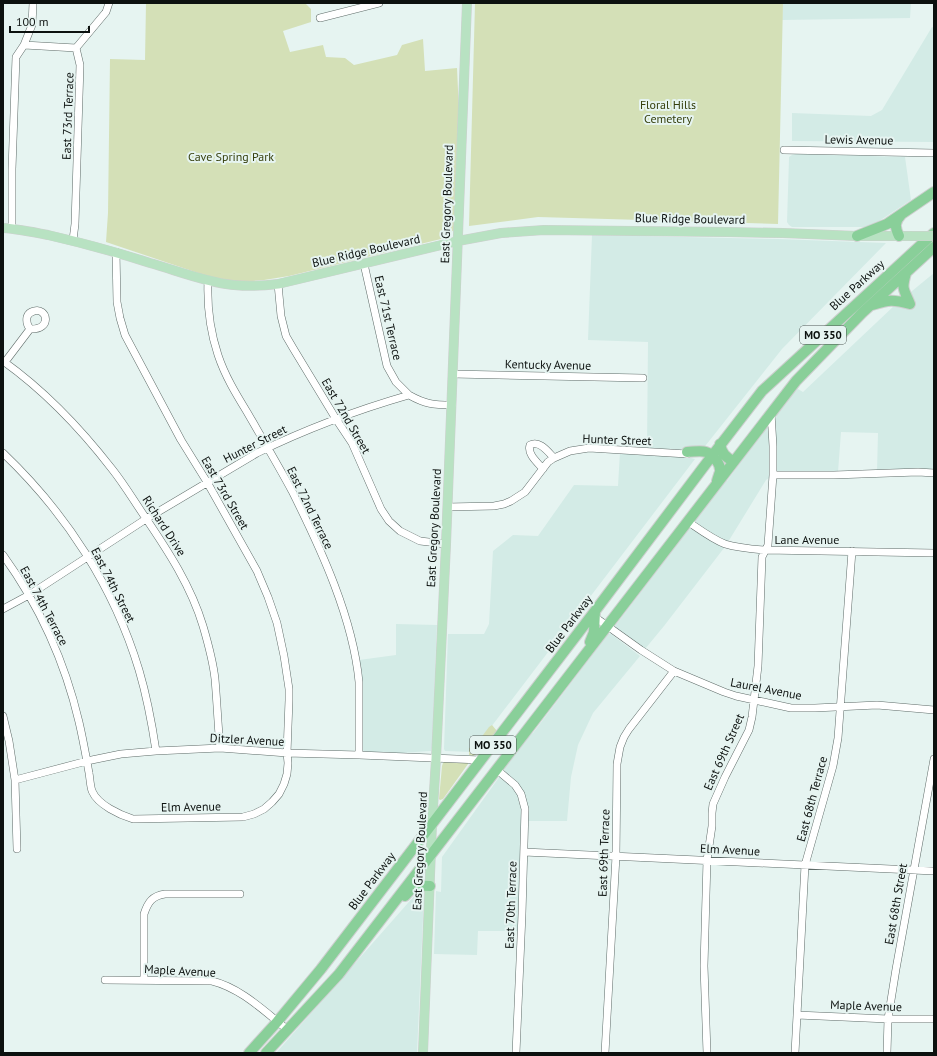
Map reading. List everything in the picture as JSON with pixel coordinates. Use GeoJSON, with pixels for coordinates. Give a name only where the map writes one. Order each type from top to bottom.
{"type":"FeatureCollection","features":[{"type":"Feature","properties":{"kind":"highway"},"geometry":{"type":"LineString","coordinates":[[857,236],[881,227],[934,192]]}},
{"type":"Feature","properties":{"kind":"highway"},"geometry":{"type":"LineString","coordinates":[[899,236],[896,223],[898,217],[904,212]]}},
{"type":"Feature","properties":{"kind":"highway","name":"Blue Parkway"},"geometry":{"type":"LineString","coordinates":[[249,1053],[321,969],[594,614],[720,444],[762,391],[934,233]]}},
{"type":"Feature","properties":{"kind":"highway","name":"Blue Parkway"},"geometry":{"type":"LineString","coordinates":[[266,1053],[339,974],[796,381],[870,305],[934,247]]}},
{"type":"Feature","properties":{"kind":"highway"},"geometry":{"type":"LineString","coordinates":[[870,305],[889,300],[910,304],[903,288],[906,272]]}},
{"type":"Feature","properties":{"kind":"highway"},"geometry":{"type":"LineString","coordinates":[[720,444],[725,456],[733,461]]}},
{"type":"Feature","properties":{"kind":"highway"},"geometry":{"type":"LineString","coordinates":[[687,453],[701,451],[712,455],[720,470],[716,484]]}},
{"type":"Feature","properties":{"kind":"highway"},"geometry":{"type":"LineString","coordinates":[[687,453],[698,457],[705,465]]}},
{"type":"Feature","properties":{"kind":"highway"},"geometry":{"type":"LineString","coordinates":[[587,652],[594,632],[594,614]]}},
{"type":"Feature","properties":{"kind":"highway"},"geometry":{"type":"LineString","coordinates":[[378,923],[388,916],[413,888],[430,886]]}},
{"type":"Feature","properties":{"kind":"main road","name":"East Gregory Boulevard"},"geometry":{"type":"LineString","coordinates":[[423,1053],[432,824],[452,405],[467,3]]}},
{"type":"Feature","properties":{"kind":"main road","name":"Blue Ridge Boulevard"},"geometry":{"type":"LineString","coordinates":[[8,228],[72,240],[116,252],[208,281],[243,286],[278,284],[458,241],[501,233],[544,230],[767,232],[857,236],[934,236]]}},
{"type":"Feature","properties":{"kind":"street"},"geometry":{"type":"LineString","coordinates":[[8,228],[16,57],[24,45],[32,25],[33,3]]}},
{"type":"Feature","properties":{"kind":"street"},"geometry":{"type":"LineString","coordinates":[[24,45],[76,48],[106,12],[109,3]]}},
{"type":"Feature","properties":{"kind":"street"},"geometry":{"type":"LineString","coordinates":[[320,18],[379,3]]}},
{"type":"Feature","properties":{"kind":"street","name":"East 73rd Terrace"},"geometry":{"type":"LineString","coordinates":[[72,240],[75,224],[80,65],[76,48]]}},
{"type":"Feature","properties":{"kind":"street","name":"Lewis Avenue"},"geometry":{"type":"LineString","coordinates":[[784,150],[934,153]]}},
{"type":"Feature","properties":{"kind":"street","name":"East 73rd Street"},"geometry":{"type":"LineString","coordinates":[[116,252],[117,302],[125,335],[181,440],[208,482],[257,571],[268,596],[277,623],[289,689],[287,753]]}},
{"type":"Feature","properties":{"kind":"street","name":"East 71st Terrace"},"geometry":{"type":"LineString","coordinates":[[364,264],[388,366],[396,382],[409,395]]}},
{"type":"Feature","properties":{"kind":"street","name":"East 72nd Terrace"},"geometry":{"type":"LineString","coordinates":[[208,281],[210,319],[218,356],[231,384],[268,448],[308,524],[331,577],[346,617],[359,682],[359,755]]}},
{"type":"Feature","properties":{"kind":"street","name":"East 72nd Street"},"geometry":{"type":"LineString","coordinates":[[278,284],[281,316],[286,336],[352,443],[380,509],[389,521],[400,531],[420,541],[446,544]]}},
{"type":"Feature","properties":{"kind":"street"},"geometry":{"type":"LineString","coordinates":[[4,362],[30,329]]}},
{"type":"Feature","properties":{"kind":"street","name":"Richard Drive"},"geometry":{"type":"LineString","coordinates":[[4,362],[42,392],[80,429],[113,470],[181,573],[202,624],[210,651],[215,678],[220,748]]}},
{"type":"Feature","properties":{"kind":"street","name":"Kentucky Avenue"},"geometry":{"type":"LineString","coordinates":[[453,374],[643,378]]}},
{"type":"Feature","properties":{"kind":"street"},"geometry":{"type":"LineString","coordinates":[[409,395],[417,400],[429,404],[452,405]]}},
{"type":"Feature","properties":{"kind":"street","name":"Hunter Street"},"geometry":{"type":"LineString","coordinates":[[3,609],[29,595],[146,519],[257,453],[305,431],[336,419],[409,395]]}},
{"type":"Feature","properties":{"kind":"street","name":"East 69th Street"},"geometry":{"type":"LineString","coordinates":[[707,1053],[704,966],[707,860],[714,804],[725,777],[749,730],[755,700],[758,666],[762,557],[768,545],[773,475],[771,413]]}},
{"type":"Feature","properties":{"kind":"street"},"geometry":{"type":"LineString","coordinates":[[543,469],[530,452],[530,445],[534,443],[542,446],[554,458]]}},
{"type":"Feature","properties":{"kind":"street","name":"Hunter Street"},"geometry":{"type":"LineString","coordinates":[[447,508],[494,506],[511,502],[525,492],[548,462],[570,451],[589,448],[687,453]]}},
{"type":"Feature","properties":{"kind":"street","name":"East 74th Street"},"geometry":{"type":"LineString","coordinates":[[3,454],[22,471],[65,522],[102,581],[113,603],[140,671],[148,703],[156,751]]}},
{"type":"Feature","properties":{"kind":"street"},"geometry":{"type":"LineString","coordinates":[[773,475],[934,473]]}},
{"type":"Feature","properties":{"kind":"street","name":"Lane Avenue"},"geometry":{"type":"LineString","coordinates":[[687,521],[706,534],[724,543],[746,548],[765,550],[934,553]]}},
{"type":"Feature","properties":{"kind":"street","name":"East 68th Terrace"},"geometry":{"type":"LineString","coordinates":[[795,1053],[805,865],[833,766],[838,738],[852,551]]}},
{"type":"Feature","properties":{"kind":"street","name":"East 74th Terrace"},"geometry":{"type":"LineString","coordinates":[[3,555],[29,595],[50,634],[67,678],[80,723],[86,761]]}},
{"type":"Feature","properties":{"kind":"street","name":"Laurel Avenue"},"geometry":{"type":"LineString","coordinates":[[594,614],[641,650],[674,671],[736,696],[791,708],[878,706],[934,710]]}},
{"type":"Feature","properties":{"kind":"street","name":"East 69th Terrace"},"geometry":{"type":"LineString","coordinates":[[605,1053],[616,856],[617,764],[620,747],[624,736],[674,671]]}},
{"type":"Feature","properties":{"kind":"street"},"geometry":{"type":"LineString","coordinates":[[3,716],[9,741],[15,780],[16,849]]}},
{"type":"Feature","properties":{"kind":"street","name":"Ditzler Avenue"},"geometry":{"type":"LineString","coordinates":[[15,780],[86,761],[121,754],[220,748],[287,753],[481,760]]}},
{"type":"Feature","properties":{"kind":"street","name":"Elm Avenue"},"geometry":{"type":"LineString","coordinates":[[86,761],[93,792],[106,806],[124,816],[134,819],[243,817],[264,809],[279,794],[287,774],[287,753]]}},
{"type":"Feature","properties":{"kind":"street","name":"East 68th Street"},"geometry":{"type":"LineString","coordinates":[[887,1053],[888,1019],[934,759]]}},
{"type":"Feature","properties":{"kind":"street","name":"East 70th Terrace"},"geometry":{"type":"LineString","coordinates":[[496,769],[515,785],[521,794],[525,809],[516,1053]]}},
{"type":"Feature","properties":{"kind":"street","name":"Elm Avenue"},"geometry":{"type":"LineString","coordinates":[[524,852],[934,871]]}},
{"type":"Feature","properties":{"kind":"street"},"geometry":{"type":"LineString","coordinates":[[144,980],[144,914],[147,905],[152,899],[158,895],[165,894],[240,894]]}},
{"type":"Feature","properties":{"kind":"street","name":"Maple Avenue"},"geometry":{"type":"LineString","coordinates":[[105,980],[212,981],[220,983],[237,991],[288,1030]]}},
{"type":"Feature","properties":{"kind":"street","name":"Maple Avenue"},"geometry":{"type":"LineString","coordinates":[[797,1015],[888,1019],[934,1019]]}},
{"type":"Feature","properties":{"kind":"shaded area"},"geometry":{"type":"Polygon","coordinates":[[[783,3],[911,3],[910,18],[782,20],[783,3]]]}},
{"type":"Feature","properties":{"kind":"shaded area"},"geometry":{"type":"Polygon","coordinates":[[[932,27],[934,28],[934,142],[792,141],[792,113],[871,116],[882,110],[932,27]]]}},
{"type":"Feature","properties":{"kind":"shaded area"},"geometry":{"type":"Polygon","coordinates":[[[796,154],[905,157],[911,200],[870,227],[792,227],[787,222],[789,157],[796,154]]]}},
{"type":"Feature","properties":{"kind":"shaded area"},"geometry":{"type":"Polygon","coordinates":[[[592,235],[886,243],[782,349],[702,450],[697,450],[647,448],[648,342],[588,340],[592,235]]]}},
{"type":"Feature","properties":{"kind":"shaded area"},"geometry":{"type":"Polygon","coordinates":[[[934,273],[934,472],[877,471],[878,433],[841,432],[838,472],[777,472],[775,467],[776,418],[788,401],[789,397],[798,389],[803,392],[895,305],[934,273]]]}},
{"type":"Feature","properties":{"kind":"shaded area"},"geometry":{"type":"Polygon","coordinates":[[[765,428],[768,428],[771,431],[769,478],[766,480],[728,542],[702,528],[694,519],[723,480],[727,481],[765,428]]]}},
{"type":"Feature","properties":{"kind":"shaded area"},"geometry":{"type":"Polygon","coordinates":[[[620,452],[687,457],[695,459],[472,752],[445,751],[448,634],[484,634],[489,624],[493,551],[513,535],[538,536],[574,485],[618,486],[620,452]]]}},
{"type":"Feature","properties":{"kind":"shaded area"},"geometry":{"type":"Polygon","coordinates":[[[690,529],[694,529],[712,542],[724,548],[645,649],[615,626],[690,529]]]}},
{"type":"Feature","properties":{"kind":"shaded area"},"geometry":{"type":"Polygon","coordinates":[[[396,624],[437,625],[431,751],[402,753],[366,752],[362,750],[359,660],[396,655],[396,624]]]}},
{"type":"Feature","properties":{"kind":"shaded area"},"geometry":{"type":"Polygon","coordinates":[[[608,634],[611,634],[640,656],[593,713],[578,745],[571,777],[567,821],[528,821],[519,787],[505,771],[504,766],[528,735],[533,733],[608,634]]]}},
{"type":"Feature","properties":{"kind":"shaded area"},"geometry":{"type":"Polygon","coordinates":[[[500,776],[509,783],[518,794],[523,816],[519,931],[478,931],[477,955],[434,954],[436,891],[441,892],[442,857],[500,776]]]}},
{"type":"Feature","properties":{"kind":"shaded area"},"geometry":{"type":"Polygon","coordinates":[[[415,895],[424,895],[417,1053],[276,1053],[415,895]]]}},
{"type":"Feature","properties":{"kind":"green space","name":"Cave Spring Park"},"geometry":{"type":"Polygon","coordinates":[[[146,3],[305,3],[311,9],[311,22],[283,31],[290,52],[323,45],[326,57],[345,58],[354,65],[397,55],[402,45],[423,39],[425,71],[457,68],[459,112],[456,229],[449,233],[445,238],[289,276],[239,282],[210,277],[106,242],[108,213],[110,59],[145,60],[146,3]]]}},
{"type":"Feature","properties":{"kind":"green space","name":"Floral Hills Cemetery"},"geometry":{"type":"Polygon","coordinates":[[[475,3],[783,3],[778,224],[538,217],[469,226],[475,3]]]}},
{"type":"Feature","properties":{"kind":"green space"},"geometry":{"type":"Polygon","coordinates":[[[492,725],[497,731],[489,742],[477,754],[473,756],[469,755],[469,748],[474,747],[492,725]]]}},
{"type":"Feature","properties":{"kind":"green space"},"geometry":{"type":"Polygon","coordinates":[[[446,760],[468,762],[468,764],[443,799],[440,800],[442,766],[446,760]]]}}]}
